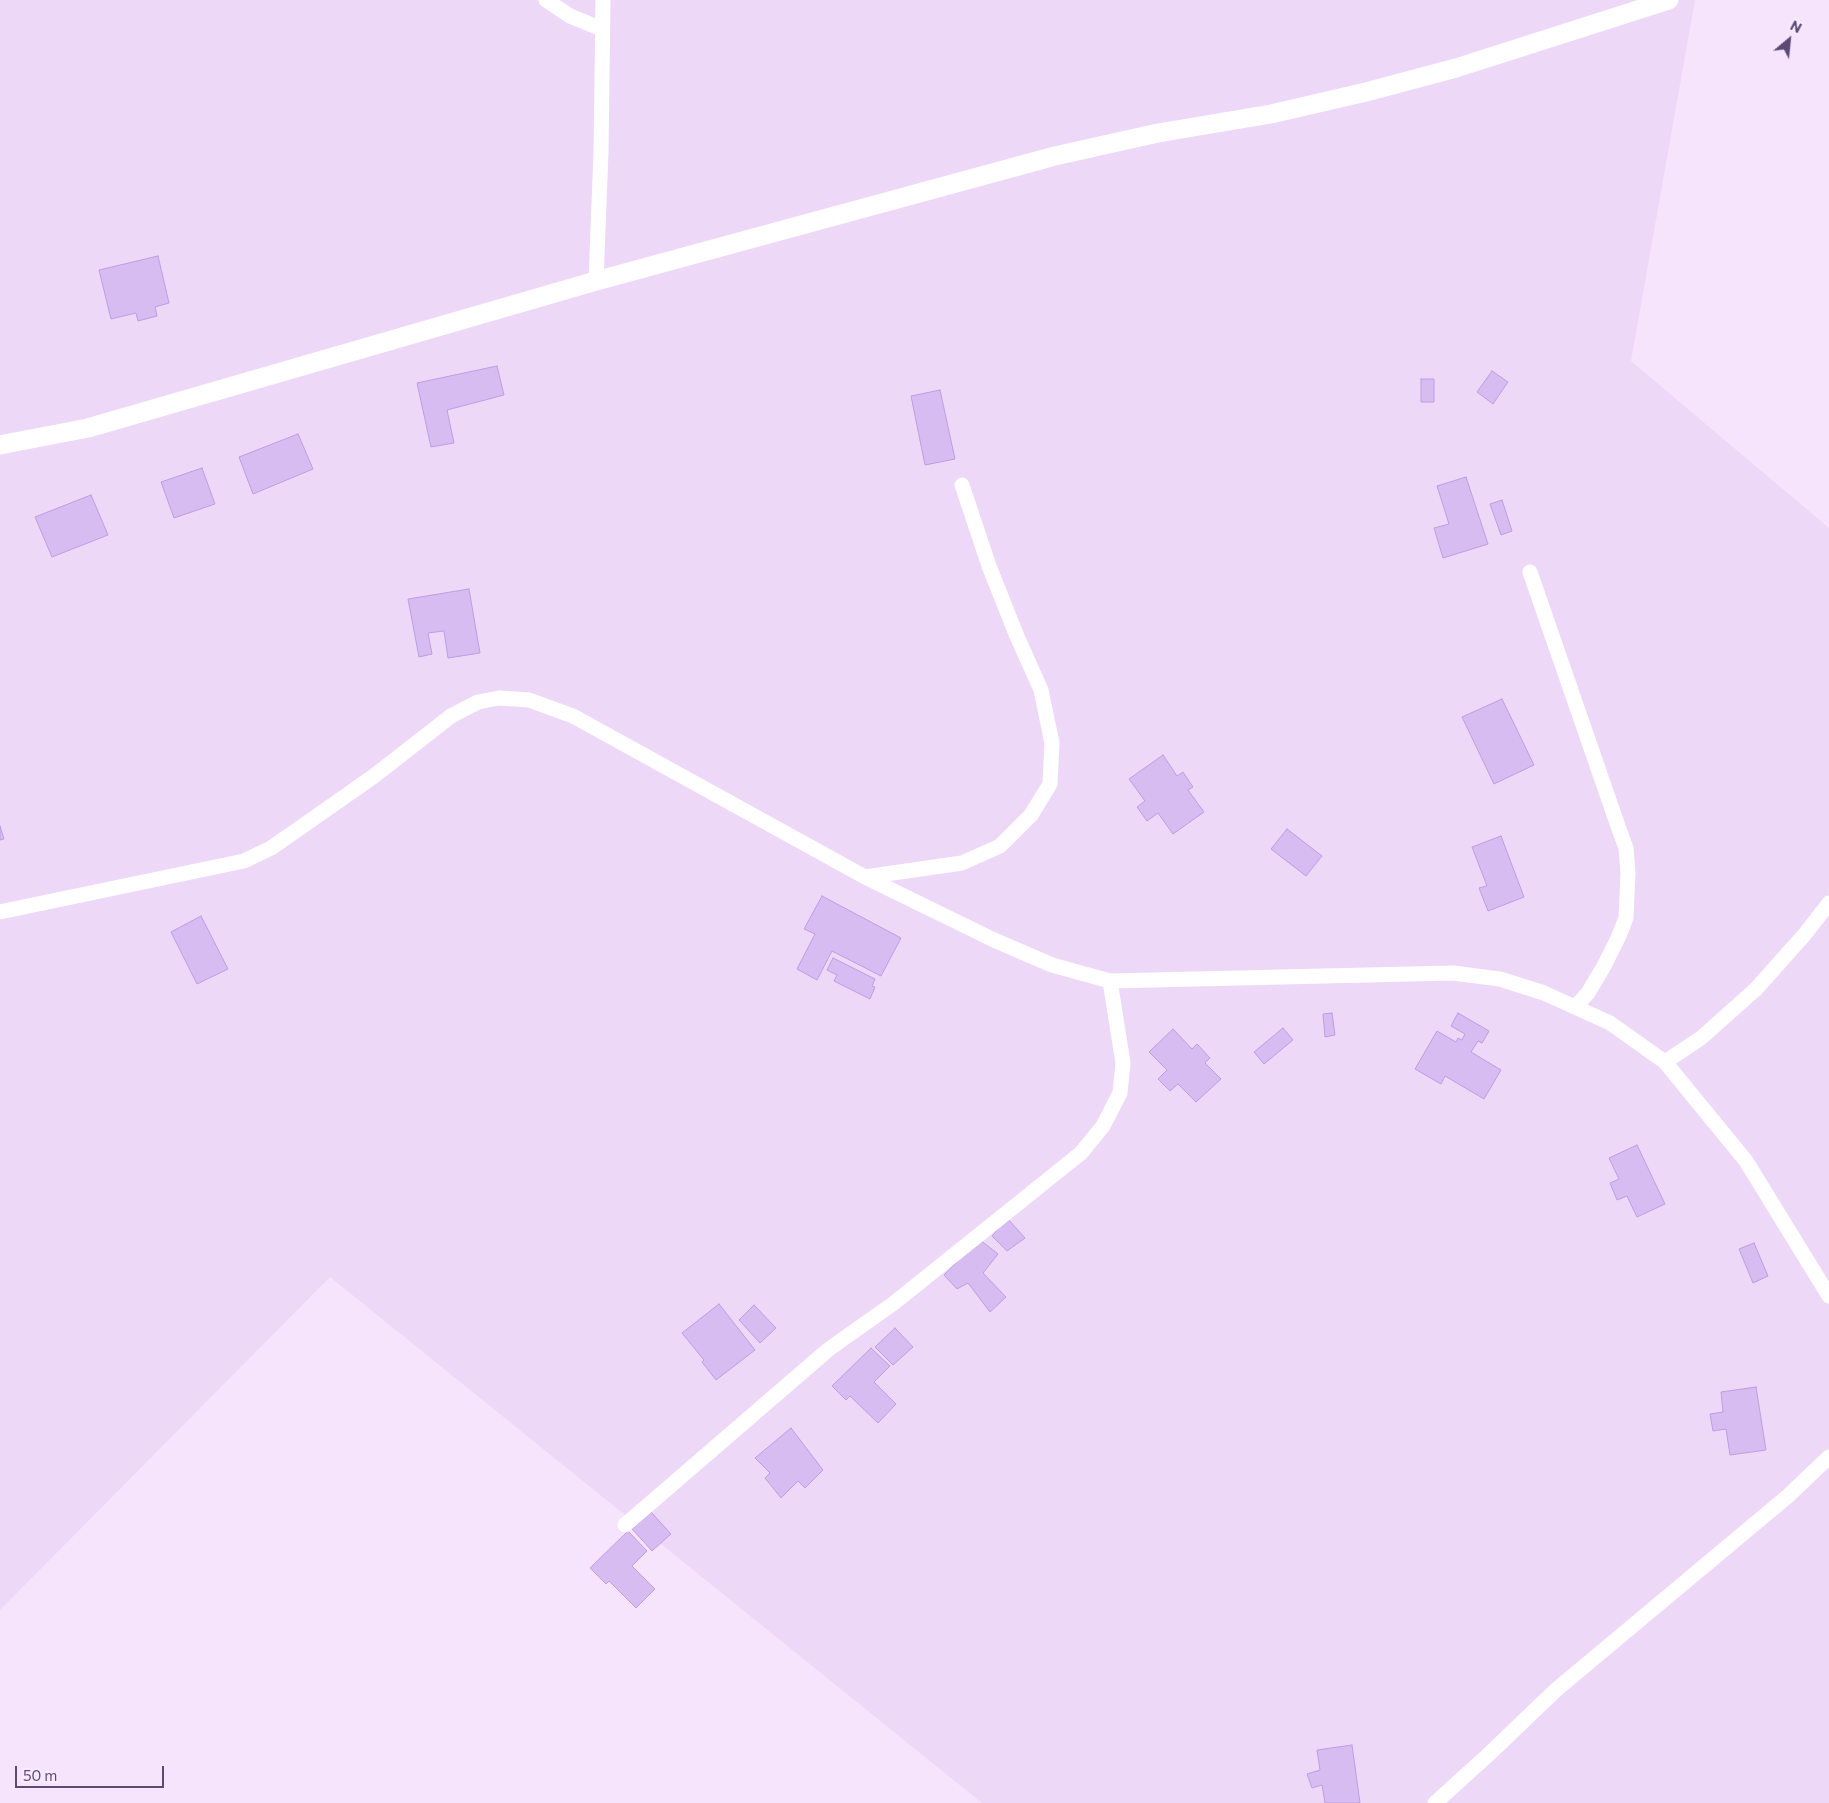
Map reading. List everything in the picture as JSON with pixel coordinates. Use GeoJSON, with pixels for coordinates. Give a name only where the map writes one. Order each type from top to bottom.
{"type":"FeatureCollection","features":[{"type":"Feature","properties":{"kind":"street"},"geometry":{"type":"LineString","coordinates":[[546,0],[570,16],[602,29]]}},
{"type":"Feature","properties":{"kind":"street"},"geometry":{"type":"LineString","coordinates":[[596,281],[601,152],[603,0]]}},
{"type":"Feature","properties":{"kind":"street"},"geometry":{"type":"LineString","coordinates":[[0,445],[88,428],[596,281],[1056,156],[1158,134],[1271,114],[1366,92],[1456,68],[1669,0]]}},
{"type":"Feature","properties":{"kind":"street"},"geometry":{"type":"LineString","coordinates":[[865,877],[962,863],[1000,846],[1031,815],[1050,784],[1052,743],[1041,690],[989,566],[962,484]]}},
{"type":"Feature","properties":{"kind":"street"},"geometry":{"type":"LineString","coordinates":[[1530,572],[1626,848],[1628,873],[1626,918],[1618,938],[1592,986],[1575,1007]]}},
{"type":"Feature","properties":{"kind":"street"},"geometry":{"type":"LineString","coordinates":[[0,912],[244,861],[271,848],[297,830],[374,776],[451,716],[478,702],[499,698],[529,700],[572,716],[865,877],[994,940],[1052,965],[1110,981],[1453,973],[1500,979],[1544,993],[1610,1023],[1665,1062],[1746,1161],[1829,1296]]}},
{"type":"Feature","properties":{"kind":"street"},"geometry":{"type":"LineString","coordinates":[[1665,1062],[1701,1038],[1756,989],[1805,934],[1829,903]]}},
{"type":"Feature","properties":{"kind":"street"},"geometry":{"type":"LineString","coordinates":[[625,1525],[829,1349],[894,1303],[1081,1153],[1103,1126],[1120,1093],[1123,1063],[1110,981]]}},
{"type":"Feature","properties":{"kind":"street"},"geometry":{"type":"LineString","coordinates":[[1435,1803],[1556,1689],[1788,1496],[1829,1457]]}},
{"type":"Feature","properties":{"kind":"shaded area"},"geometry":{"type":"Polygon","coordinates":[[[0,0],[1695,0],[1631,361],[1829,528],[1829,1803],[982,1803],[330,1277],[0,1610],[0,0]]]}},
{"type":"Feature","properties":{"kind":"building"},"geometry":{"type":"Polygon","coordinates":[[[158,256],[169,303],[155,307],[157,316],[138,321],[136,313],[111,319],[99,270],[158,256]]]}},
{"type":"Feature","properties":{"kind":"building"},"geometry":{"type":"Polygon","coordinates":[[[497,366],[504,395],[447,410],[454,443],[431,447],[417,383],[497,366]]]}},
{"type":"Feature","properties":{"kind":"building"},"geometry":{"type":"Polygon","coordinates":[[[1492,371],[1508,382],[1493,404],[1477,392],[1492,371]]]}},
{"type":"Feature","properties":{"kind":"building"},"geometry":{"type":"Polygon","coordinates":[[[1421,379],[1434,379],[1434,402],[1421,402],[1421,379]]]}},
{"type":"Feature","properties":{"kind":"building"},"geometry":{"type":"Polygon","coordinates":[[[940,390],[955,459],[925,465],[911,396],[940,390]]]}},
{"type":"Feature","properties":{"kind":"building"},"geometry":{"type":"Polygon","coordinates":[[[298,434],[313,469],[253,494],[239,457],[298,434]]]}},
{"type":"Feature","properties":{"kind":"building"},"geometry":{"type":"Polygon","coordinates":[[[202,468],[215,504],[174,518],[161,482],[202,468]]]}},
{"type":"Feature","properties":{"kind":"building"},"geometry":{"type":"Polygon","coordinates":[[[1466,477],[1488,544],[1443,558],[1434,528],[1449,524],[1437,486],[1466,477]]]}},
{"type":"Feature","properties":{"kind":"building"},"geometry":{"type":"Polygon","coordinates":[[[91,495],[108,535],[52,557],[35,517],[91,495]]]}},
{"type":"Feature","properties":{"kind":"building"},"geometry":{"type":"Polygon","coordinates":[[[1502,500],[1512,531],[1501,535],[1490,504],[1502,500]]]}},
{"type":"Feature","properties":{"kind":"building"},"geometry":{"type":"Polygon","coordinates":[[[469,589],[480,653],[448,658],[444,631],[428,633],[432,654],[419,657],[408,599],[469,589]]]}},
{"type":"Feature","properties":{"kind":"building"},"geometry":{"type":"Polygon","coordinates":[[[1502,699],[1534,765],[1494,784],[1462,717],[1502,699]]]}},
{"type":"Feature","properties":{"kind":"building"},"geometry":{"type":"Polygon","coordinates":[[[1163,755],[1177,776],[1183,772],[1193,787],[1188,790],[1204,812],[1173,834],[1158,813],[1147,821],[1137,807],[1145,801],[1129,779],[1163,755]]]}},
{"type":"Feature","properties":{"kind":"building"},"geometry":{"type":"Polygon","coordinates":[[[0,826],[4,839],[0,840],[0,826]]]}},
{"type":"Feature","properties":{"kind":"building"},"geometry":{"type":"Polygon","coordinates":[[[1287,829],[1322,856],[1306,876],[1271,849],[1287,829]]]}},
{"type":"Feature","properties":{"kind":"building"},"geometry":{"type":"Polygon","coordinates":[[[1501,836],[1524,897],[1488,911],[1479,888],[1487,886],[1472,847],[1501,836]]]}},
{"type":"Feature","properties":{"kind":"building"},"geometry":{"type":"Polygon","coordinates":[[[822,896],[901,938],[881,976],[832,951],[817,980],[797,969],[815,934],[804,929],[822,896]]]}},
{"type":"Feature","properties":{"kind":"building"},"geometry":{"type":"Polygon","coordinates":[[[201,916],[228,969],[197,984],[171,932],[201,916]]]}},
{"type":"Feature","properties":{"kind":"building"},"geometry":{"type":"Polygon","coordinates":[[[833,958],[875,979],[872,986],[875,987],[870,999],[834,981],[837,975],[827,970],[833,958]]]}},
{"type":"Feature","properties":{"kind":"building"},"geometry":{"type":"Polygon","coordinates":[[[1332,1013],[1335,1035],[1325,1037],[1323,1014],[1332,1013]]]}},
{"type":"Feature","properties":{"kind":"building"},"geometry":{"type":"Polygon","coordinates":[[[1458,1013],[1489,1031],[1482,1043],[1478,1041],[1471,1052],[1501,1070],[1484,1099],[1445,1076],[1441,1084],[1415,1069],[1437,1031],[1456,1042],[1458,1038],[1462,1040],[1465,1034],[1451,1026],[1458,1013]]]}},
{"type":"Feature","properties":{"kind":"building"},"geometry":{"type":"Polygon","coordinates":[[[1283,1028],[1293,1040],[1264,1064],[1254,1052],[1283,1028]]]}},
{"type":"Feature","properties":{"kind":"building"},"geometry":{"type":"Polygon","coordinates":[[[1173,1029],[1192,1049],[1197,1044],[1210,1058],[1205,1063],[1221,1079],[1196,1102],[1178,1084],[1170,1091],[1158,1079],[1167,1070],[1149,1052],[1173,1029]]]}},
{"type":"Feature","properties":{"kind":"building"},"geometry":{"type":"Polygon","coordinates":[[[1637,1145],[1665,1204],[1637,1217],[1627,1196],[1617,1200],[1610,1183],[1619,1179],[1609,1158],[1637,1145]]]}},
{"type":"Feature","properties":{"kind":"building"},"geometry":{"type":"Polygon","coordinates":[[[1007,1218],[1025,1238],[1007,1251],[992,1236],[1007,1218]]]}},
{"type":"Feature","properties":{"kind":"building"},"geometry":{"type":"Polygon","coordinates":[[[979,1239],[998,1254],[983,1273],[1006,1297],[990,1312],[968,1283],[957,1289],[944,1275],[979,1239]]]}},
{"type":"Feature","properties":{"kind":"building"},"geometry":{"type":"Polygon","coordinates":[[[1754,1243],[1768,1276],[1753,1283],[1739,1249],[1754,1243]]]}},
{"type":"Feature","properties":{"kind":"building"},"geometry":{"type":"Polygon","coordinates":[[[719,1304],[755,1350],[716,1380],[702,1362],[704,1360],[682,1333],[719,1304]]]}},
{"type":"Feature","properties":{"kind":"building"},"geometry":{"type":"Polygon","coordinates":[[[754,1305],[776,1328],[760,1343],[739,1320],[754,1305]]]}},
{"type":"Feature","properties":{"kind":"building"},"geometry":{"type":"Polygon","coordinates":[[[895,1328],[913,1347],[893,1365],[875,1347],[895,1328]]]}},
{"type":"Feature","properties":{"kind":"building"},"geometry":{"type":"Polygon","coordinates":[[[871,1348],[890,1366],[874,1382],[896,1404],[878,1423],[850,1396],[846,1400],[832,1386],[871,1348]]]}},
{"type":"Feature","properties":{"kind":"building"},"geometry":{"type":"Polygon","coordinates":[[[1756,1387],[1766,1450],[1730,1455],[1726,1429],[1713,1431],[1710,1414],[1723,1412],[1721,1392],[1756,1387]]]}},
{"type":"Feature","properties":{"kind":"building"},"geometry":{"type":"Polygon","coordinates":[[[791,1428],[823,1470],[805,1488],[798,1481],[781,1498],[765,1478],[770,1473],[755,1458],[791,1428]]]}},
{"type":"Feature","properties":{"kind":"building"},"geometry":{"type":"Polygon","coordinates":[[[651,1512],[671,1534],[652,1551],[632,1529],[651,1512]]]}},
{"type":"Feature","properties":{"kind":"building"},"geometry":{"type":"Polygon","coordinates":[[[628,1531],[647,1551],[632,1566],[655,1589],[636,1608],[609,1581],[606,1584],[590,1568],[628,1531]]]}},
{"type":"Feature","properties":{"kind":"building"},"geometry":{"type":"Polygon","coordinates":[[[1352,1745],[1360,1803],[1325,1803],[1322,1785],[1312,1788],[1307,1774],[1320,1770],[1317,1750],[1352,1745]]]}}]}
